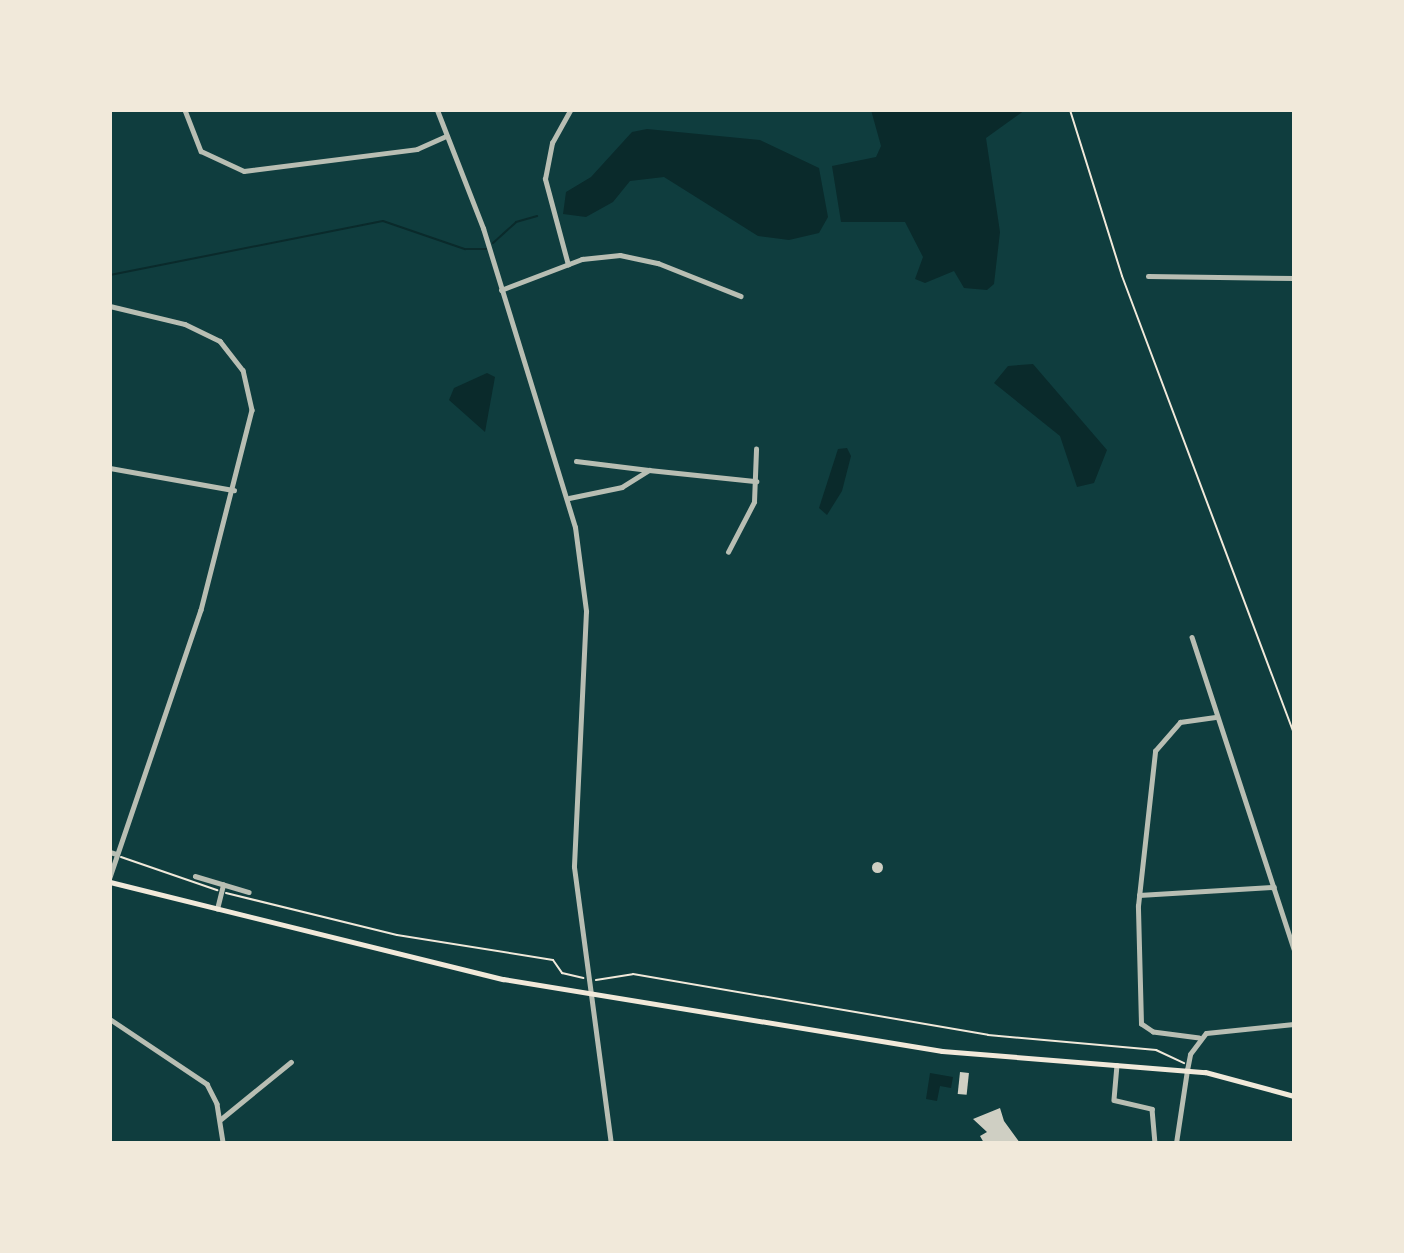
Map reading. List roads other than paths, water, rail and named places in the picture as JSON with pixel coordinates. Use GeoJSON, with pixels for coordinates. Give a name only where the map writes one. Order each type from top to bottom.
{"type":"FeatureCollection","features":[{"type":"Feature","properties":{"kind":"main road"},"geometry":{"type":"LineString","coordinates":[[110,880],[477,973],[943,1051],[1117,1065],[1188,1067],[1294,1096]]}},
{"type":"Feature","properties":{"kind":"street"},"geometry":{"type":"LineString","coordinates":[[185,110],[201,152],[244,171],[416,149],[446,136]]}},
{"type":"Feature","properties":{"kind":"street"},"geometry":{"type":"LineString","coordinates":[[437,110],[569,498],[586,611],[573,835],[587,993],[611,1143]]}},
{"type":"Feature","properties":{"kind":"street"},"geometry":{"type":"LineString","coordinates":[[568,265],[550,217],[545,179],[552,143],[569,110]]}},
{"type":"Feature","properties":{"kind":"street"},"geometry":{"type":"LineString","coordinates":[[500,290],[599,256],[638,257],[741,296]]}},
{"type":"Feature","properties":{"kind":"street"},"geometry":{"type":"LineString","coordinates":[[1148,276],[1294,278]]}},
{"type":"Feature","properties":{"kind":"street"},"geometry":{"type":"LineString","coordinates":[[110,306],[199,328],[239,362],[252,410],[234,490],[201,610],[110,880]]}},
{"type":"Feature","properties":{"kind":"street"},"geometry":{"type":"LineString","coordinates":[[728,552],[747,520],[756,481],[756,449]]}},
{"type":"Feature","properties":{"kind":"street"},"geometry":{"type":"LineString","coordinates":[[576,461],[756,481]]}},
{"type":"Feature","properties":{"kind":"street"},"geometry":{"type":"LineString","coordinates":[[110,468],[234,490]]}},
{"type":"Feature","properties":{"kind":"street"},"geometry":{"type":"LineString","coordinates":[[569,498],[622,487],[649,470]]}},
{"type":"Feature","properties":{"kind":"street"},"geometry":{"type":"LineString","coordinates":[[1192,638],[1294,949]]}},
{"type":"Feature","properties":{"kind":"street"},"geometry":{"type":"LineString","coordinates":[[1217,717],[1180,722],[1155,751],[1139,895],[1140,1015],[1147,1030],[1199,1038],[1218,1029],[1294,1024]]}},
{"type":"Feature","properties":{"kind":"street"},"geometry":{"type":"LineString","coordinates":[[110,852],[117,855]]}},
{"type":"Feature","properties":{"kind":"street"},"geometry":{"type":"LineString","coordinates":[[195,876],[249,892]]}},
{"type":"Feature","properties":{"kind":"street"},"geometry":{"type":"LineString","coordinates":[[217,909],[223,885]]}},
{"type":"Feature","properties":{"kind":"street"},"geometry":{"type":"LineString","coordinates":[[1139,895],[1274,887]]}},
{"type":"Feature","properties":{"kind":"street"},"geometry":{"type":"LineString","coordinates":[[110,1019],[202,1079],[222,1119],[223,1143]]}},
{"type":"Feature","properties":{"kind":"street"},"geometry":{"type":"LineString","coordinates":[[1176,1143],[1188,1067],[1199,1038]]}},
{"type":"Feature","properties":{"kind":"street"},"geometry":{"type":"LineString","coordinates":[[222,1119],[291,1062]]}},
{"type":"Feature","properties":{"kind":"street"},"geometry":{"type":"LineString","coordinates":[[1117,1065],[1114,1100],[1152,1109],[1155,1143]]}},
{"type":"Feature","properties":{"kind":"water"},"geometry":{"type":"Polygon","coordinates":[[[871,110],[1025,110],[986,138],[1000,232],[994,284],[987,290],[964,288],[954,271],[925,283],[915,279],[923,257],[905,222],[841,222],[832,166],[876,157],[881,146],[871,110]]]}},
{"type":"Feature","properties":{"kind":"water"},"geometry":{"type":"Polygon","coordinates":[[[647,129],[760,140],[819,168],[828,217],[819,233],[789,240],[758,236],[664,177],[630,181],[613,202],[586,217],[563,214],[566,192],[591,177],[632,132],[647,129]]]}},
{"type":"Feature","properties":{"kind":"water"},"geometry":{"type":"Polygon","coordinates":[[[1033,364],[1107,450],[1094,483],[1077,487],[1060,436],[994,383],[1008,366],[1033,364]]]}},
{"type":"Feature","properties":{"kind":"water"},"geometry":{"type":"Polygon","coordinates":[[[487,373],[495,377],[485,432],[449,400],[454,388],[487,373]]]}},
{"type":"Feature","properties":{"kind":"water"},"geometry":{"type":"Polygon","coordinates":[[[847,448],[851,456],[842,491],[827,515],[819,508],[838,449],[847,448]]]}},
{"type":"Feature","properties":{"kind":"water"},"geometry":{"type":"Polygon","coordinates":[[[930,1073],[953,1077],[951,1088],[940,1086],[937,1101],[926,1099],[930,1073]]]}},
{"type":"Feature","properties":{"kind":"waterway"},"geometry":{"type":"LineString","coordinates":[[493,243],[516,222],[537,216]]}},
{"type":"Feature","properties":{"kind":"waterway"},"geometry":{"type":"LineString","coordinates":[[110,275],[383,221],[465,249],[486,249]]}}]}
